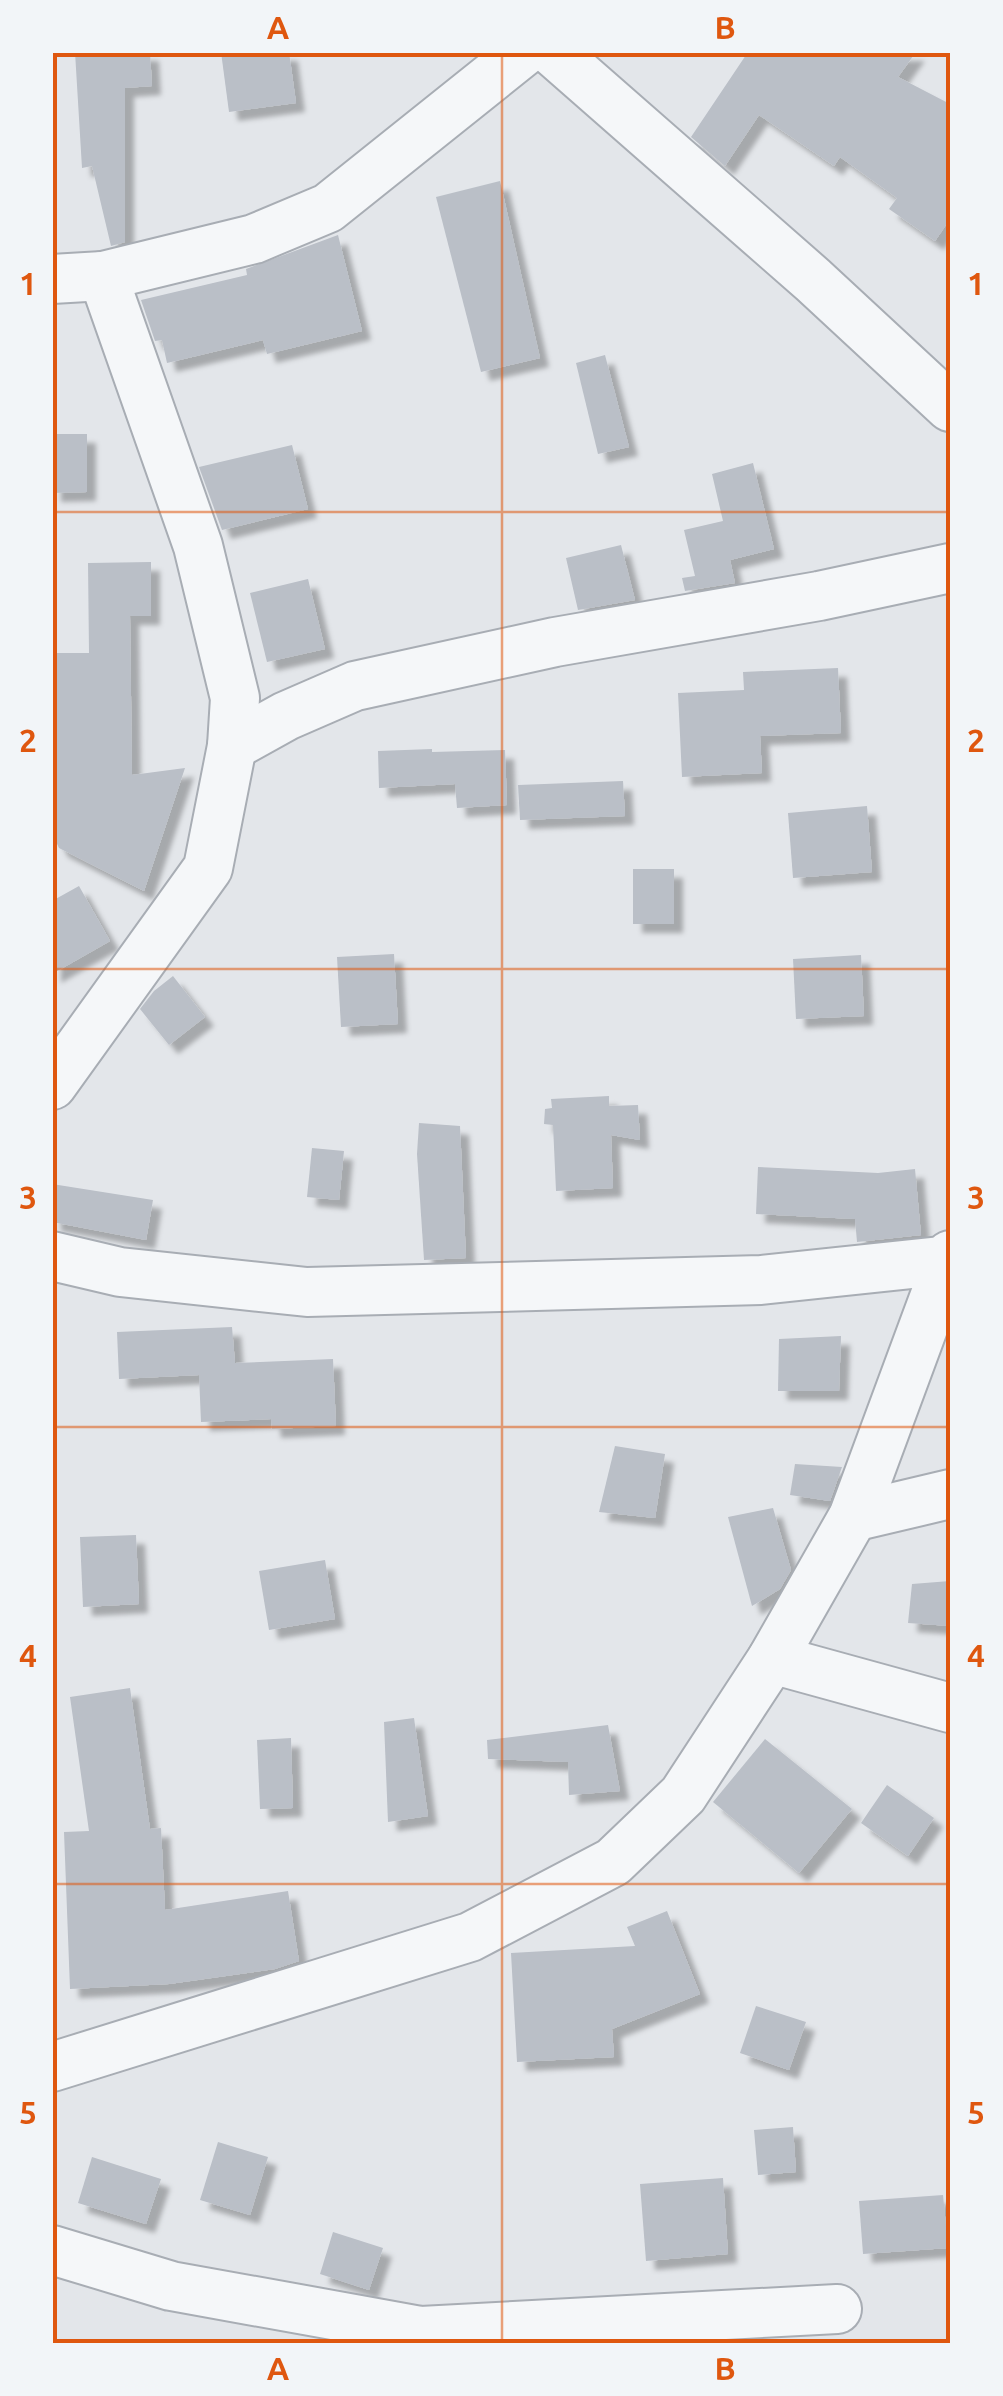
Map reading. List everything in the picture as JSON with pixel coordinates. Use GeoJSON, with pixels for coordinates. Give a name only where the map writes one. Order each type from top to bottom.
{"type":"FeatureCollection","features":[{"type":"Feature","properties":{"kind":"street"},"geometry":{"type":"LineString","coordinates":[[52,278],[103,276],[254,239],[328,208],[524,52]]}},
{"type":"Feature","properties":{"kind":"street"},"geometry":{"type":"LineString","coordinates":[[553,52],[813,280],[950,407]]}},
{"type":"Feature","properties":{"kind":"street"},"geometry":{"type":"LineString","coordinates":[[52,1085],[208,868],[232,746],[235,698],[198,546],[103,276]]}},
{"type":"Feature","properties":{"kind":"street"},"geometry":{"type":"LineString","coordinates":[[232,746],[286,716],[354,686],[555,642],[819,596],[950,568]]}},
{"type":"Feature","properties":{"kind":"street"},"geometry":{"type":"LineString","coordinates":[[52,1256],[120,1272],[306,1292],[761,1280],[950,1258],[853,1517],[772,1659],[683,1795],[612,1862],[470,1937],[52,2067]]}},
{"type":"Feature","properties":{"kind":"street"},"geometry":{"type":"LineString","coordinates":[[853,1517],[950,1494]]}},
{"type":"Feature","properties":{"kind":"street"},"geometry":{"type":"LineString","coordinates":[[772,1659],[950,1708]]}},
{"type":"Feature","properties":{"kind":"street"},"geometry":{"type":"LineString","coordinates":[[52,2250],[171,2286],[421,2331],[838,2309]]}},
{"type":"Feature","properties":{"kind":"building"},"geometry":{"type":"Polygon","coordinates":[[[75,52],[150,52],[152,86],[125,88],[125,242],[111,246],[92,166],[82,168],[75,52]]]}},
{"type":"Feature","properties":{"kind":"building"},"geometry":{"type":"Polygon","coordinates":[[[221,52],[289,52],[296,103],[229,112],[221,52]]]}},
{"type":"Feature","properties":{"kind":"building"},"geometry":{"type":"Polygon","coordinates":[[[748,52],[916,52],[898,77],[950,104],[950,219],[935,241],[889,209],[897,198],[840,157],[834,166],[759,115],[725,166],[691,137],[748,52]]]}},
{"type":"Feature","properties":{"kind":"building"},"geometry":{"type":"Polygon","coordinates":[[[500,181],[540,358],[481,372],[436,197],[500,181]]]}},
{"type":"Feature","properties":{"kind":"building"},"geometry":{"type":"Polygon","coordinates":[[[338,235],[362,331],[267,354],[263,340],[167,363],[162,340],[155,341],[141,300],[247,275],[246,269],[338,235]]]}},
{"type":"Feature","properties":{"kind":"building"},"geometry":{"type":"Polygon","coordinates":[[[605,355],[629,447],[598,454],[576,363],[605,355]]]}},
{"type":"Feature","properties":{"kind":"building"},"geometry":{"type":"Polygon","coordinates":[[[52,434],[87,434],[87,492],[52,493],[52,434]]]}},
{"type":"Feature","properties":{"kind":"building"},"geometry":{"type":"Polygon","coordinates":[[[292,445],[308,509],[222,530],[199,467],[292,445]]]}},
{"type":"Feature","properties":{"kind":"building"},"geometry":{"type":"Polygon","coordinates":[[[753,463],[774,549],[730,560],[735,583],[685,591],[682,578],[695,576],[684,530],[723,521],[712,474],[753,463]]]}},
{"type":"Feature","properties":{"kind":"building"},"geometry":{"type":"Polygon","coordinates":[[[621,545],[635,600],[578,610],[566,558],[621,545]]]}},
{"type":"Feature","properties":{"kind":"building"},"geometry":{"type":"Polygon","coordinates":[[[151,562],[151,616],[130,616],[132,775],[185,768],[144,891],[59,848],[52,833],[53,653],[89,653],[88,563],[151,562]]]}},
{"type":"Feature","properties":{"kind":"building"},"geometry":{"type":"Polygon","coordinates":[[[308,579],[325,649],[267,662],[250,593],[308,579]]]}},
{"type":"Feature","properties":{"kind":"building"},"geometry":{"type":"Polygon","coordinates":[[[838,668],[841,733],[760,736],[762,773],[682,777],[678,693],[744,690],[743,672],[838,668]]]}},
{"type":"Feature","properties":{"kind":"building"},"geometry":{"type":"Polygon","coordinates":[[[505,750],[507,805],[457,808],[455,784],[379,788],[378,751],[505,750]]]}},
{"type":"Feature","properties":{"kind":"building"},"geometry":{"type":"Polygon","coordinates":[[[623,781],[625,816],[520,820],[518,785],[623,781]]]}},
{"type":"Feature","properties":{"kind":"building"},"geometry":{"type":"Polygon","coordinates":[[[867,806],[872,872],[793,878],[788,813],[867,806]]]}},
{"type":"Feature","properties":{"kind":"building"},"geometry":{"type":"Polygon","coordinates":[[[633,869],[674,869],[674,924],[633,924],[633,869]]]}},
{"type":"Feature","properties":{"kind":"building"},"geometry":{"type":"Polygon","coordinates":[[[79,886],[110,941],[52,974],[52,901],[79,886]]]}},
{"type":"Feature","properties":{"kind":"building"},"geometry":{"type":"Polygon","coordinates":[[[394,954],[398,1024],[341,1027],[337,957],[394,954]]]}},
{"type":"Feature","properties":{"kind":"building"},"geometry":{"type":"Polygon","coordinates":[[[861,955],[864,1016],[796,1019],[793,959],[861,955]]]}},
{"type":"Feature","properties":{"kind":"building"},"geometry":{"type":"Polygon","coordinates":[[[173,976],[205,1017],[169,1045],[140,1009],[173,976]]]}},
{"type":"Feature","properties":{"kind":"building"},"geometry":{"type":"Polygon","coordinates":[[[609,1096],[609,1106],[638,1105],[640,1140],[611,1135],[613,1188],[556,1191],[553,1125],[544,1124],[545,1109],[552,1108],[551,1099],[609,1096]]]}},
{"type":"Feature","properties":{"kind":"building"},"geometry":{"type":"Polygon","coordinates":[[[419,1123],[460,1126],[466,1258],[424,1260],[417,1154],[419,1123]]]}},
{"type":"Feature","properties":{"kind":"building"},"geometry":{"type":"Polygon","coordinates":[[[312,1148],[344,1151],[339,1200],[307,1197],[312,1148]]]}},
{"type":"Feature","properties":{"kind":"building"},"geometry":{"type":"Polygon","coordinates":[[[758,1167],[878,1173],[915,1169],[921,1235],[857,1242],[855,1219],[756,1214],[758,1167]]]}},
{"type":"Feature","properties":{"kind":"building"},"geometry":{"type":"Polygon","coordinates":[[[52,1184],[153,1200],[146,1240],[52,1222],[52,1184]]]}},
{"type":"Feature","properties":{"kind":"building"},"geometry":{"type":"Polygon","coordinates":[[[232,1327],[235,1363],[333,1359],[336,1426],[272,1429],[271,1419],[201,1422],[199,1375],[119,1379],[117,1332],[232,1327]]]}},
{"type":"Feature","properties":{"kind":"building"},"geometry":{"type":"Polygon","coordinates":[[[841,1336],[839,1391],[778,1391],[779,1339],[841,1336]]]}},
{"type":"Feature","properties":{"kind":"building"},"geometry":{"type":"Polygon","coordinates":[[[615,1446],[665,1454],[655,1518],[599,1512],[615,1446]]]}},
{"type":"Feature","properties":{"kind":"building"},"geometry":{"type":"Polygon","coordinates":[[[795,1464],[842,1467],[830,1501],[790,1495],[795,1464]]]}},
{"type":"Feature","properties":{"kind":"building"},"geometry":{"type":"Polygon","coordinates":[[[773,1508],[791,1570],[780,1589],[752,1606],[728,1517],[773,1508]]]}},
{"type":"Feature","properties":{"kind":"building"},"geometry":{"type":"Polygon","coordinates":[[[136,1535],[139,1604],[83,1607],[80,1537],[136,1535]]]}},
{"type":"Feature","properties":{"kind":"building"},"geometry":{"type":"Polygon","coordinates":[[[325,1560],[335,1619],[269,1630],[259,1571],[325,1560]]]}},
{"type":"Feature","properties":{"kind":"building"},"geometry":{"type":"Polygon","coordinates":[[[950,1581],[950,1626],[908,1623],[912,1584],[950,1581]]]}},
{"type":"Feature","properties":{"kind":"building"},"geometry":{"type":"Polygon","coordinates":[[[130,1688],[150,1829],[161,1828],[165,1910],[288,1891],[299,1961],[275,1969],[169,1984],[70,1989],[64,1832],[89,1831],[70,1697],[130,1688]]]}},
{"type":"Feature","properties":{"kind":"building"},"geometry":{"type":"Polygon","coordinates":[[[414,1718],[428,1816],[388,1822],[384,1722],[414,1718]]]}},
{"type":"Feature","properties":{"kind":"building"},"geometry":{"type":"Polygon","coordinates":[[[608,1725],[620,1791],[569,1795],[568,1762],[488,1759],[487,1740],[608,1725]]]}},
{"type":"Feature","properties":{"kind":"building"},"geometry":{"type":"Polygon","coordinates":[[[291,1738],[293,1808],[260,1809],[257,1740],[291,1738]]]}},
{"type":"Feature","properties":{"kind":"building"},"geometry":{"type":"Polygon","coordinates":[[[765,1739],[852,1809],[799,1873],[713,1802],[765,1739]]]}},
{"type":"Feature","properties":{"kind":"building"},"geometry":{"type":"Polygon","coordinates":[[[887,1785],[934,1818],[908,1856],[861,1823],[887,1785]]]}},
{"type":"Feature","properties":{"kind":"building"},"geometry":{"type":"Polygon","coordinates":[[[667,1911],[700,1994],[612,2029],[614,2057],[517,2062],[511,1953],[635,1946],[627,1927],[667,1911]]]}},
{"type":"Feature","properties":{"kind":"building"},"geometry":{"type":"Polygon","coordinates":[[[756,2006],[806,2022],[789,2070],[740,2053],[756,2006]]]}},
{"type":"Feature","properties":{"kind":"building"},"geometry":{"type":"Polygon","coordinates":[[[793,2127],[796,2172],[758,2175],[754,2130],[793,2127]]]}},
{"type":"Feature","properties":{"kind":"building"},"geometry":{"type":"Polygon","coordinates":[[[218,2142],[268,2157],[250,2215],[200,2200],[218,2142]]]}},
{"type":"Feature","properties":{"kind":"building"},"geometry":{"type":"Polygon","coordinates":[[[92,2157],[161,2179],[146,2224],[78,2203],[92,2157]]]}},
{"type":"Feature","properties":{"kind":"building"},"geometry":{"type":"Polygon","coordinates":[[[723,2178],[728,2254],[646,2261],[640,2184],[723,2178]]]}},
{"type":"Feature","properties":{"kind":"building"},"geometry":{"type":"Polygon","coordinates":[[[943,2195],[948,2248],[863,2254],[859,2201],[943,2195]]]}},
{"type":"Feature","properties":{"kind":"building"},"geometry":{"type":"Polygon","coordinates":[[[333,2232],[383,2248],[369,2290],[320,2274],[333,2232]]]}}]}
